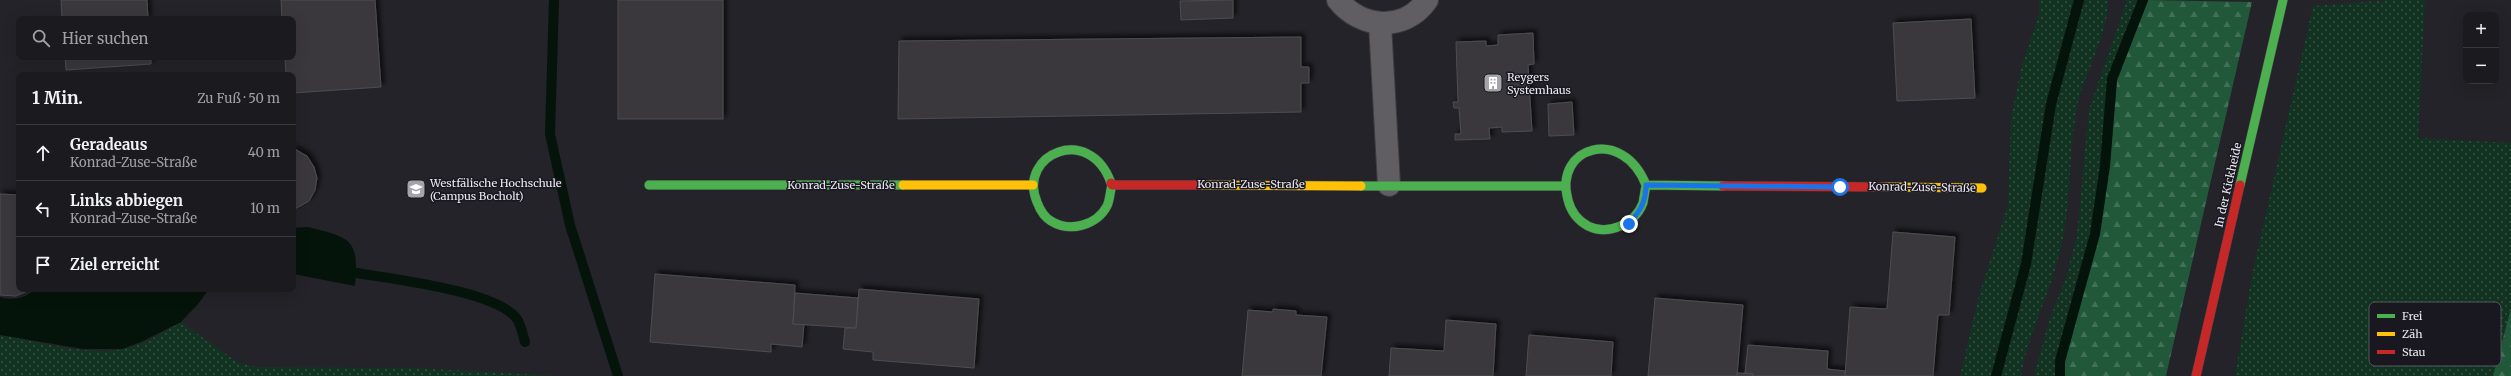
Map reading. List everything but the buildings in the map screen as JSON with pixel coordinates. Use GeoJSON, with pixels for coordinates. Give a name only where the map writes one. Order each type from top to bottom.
{"type":"FeatureCollection","features":[{"type":"Feature","properties":{"kind":"street"},"geometry":{"type":"LineString","coordinates":[[1338,0],[1345,9],[1361,20],[1380,24],[1398,21],[1414,14],[1427,0]]}},
{"type":"Feature","properties":{"kind":"street","name":"In der Kickheide"},"geometry":{"type":"LineString","coordinates":[[2196,376],[2284,0]]}},
{"type":"Feature","properties":{"kind":"street"},"geometry":{"type":"LineString","coordinates":[[1380,24],[1389,185]]}},
{"type":"Feature","properties":{"kind":"street"},"geometry":{"type":"LineString","coordinates":[[1602,148],[1615,150],[1626,154],[1636,162],[1643,173],[1646,185],[1646,198],[1640,212],[1629,224],[1615,229],[1599,230],[1584,225],[1573,215],[1566,202],[1564,186],[1568,172],[1576,160],[1588,152],[1602,148]]}},
{"type":"Feature","properties":{"kind":"street"},"geometry":{"type":"LineString","coordinates":[[1076,149],[1087,151],[1100,160],[1108,171],[1112,185],[1108,205],[1095,221],[1081,227],[1066,228],[1052,222],[1041,212],[1034,199],[1033,185],[1036,172],[1052,154],[1063,150],[1076,149]]}},
{"type":"Feature","properties":{"kind":"street","name":"Konrad-Zuse-Straße"},"geometry":{"type":"LineString","coordinates":[[649,185],[1033,185]]}},
{"type":"Feature","properties":{"kind":"street","name":"Konrad-Zuse-Straße"},"geometry":{"type":"LineString","coordinates":[[1112,185],[1564,186]]}},
{"type":"Feature","properties":{"kind":"street","name":"Konrad-Zuse-Straße"},"geometry":{"type":"LineString","coordinates":[[1646,185],[1982,188]]}},
{"type":"Feature","properties":{"kind":"green space"},"geometry":{"type":"Polygon","coordinates":[[[2039,0],[2108,0],[2105,26],[2080,94],[2077,107],[2063,237],[2055,270],[2028,345],[2021,376],[1960,376],[1980,292],[2008,205],[2011,118],[2022,65],[2039,14],[2039,0]]]}},
{"type":"Feature","properties":{"kind":"green space"},"geometry":{"type":"Polygon","coordinates":[[[2127,0],[2148,0],[2117,81],[2110,161],[2100,231],[2065,362],[2065,376],[2034,376],[2048,324],[2067,274],[2077,235],[2089,109],[2127,0]]]}},
{"type":"Feature","properties":{"kind":"green space"},"geometry":{"type":"Polygon","coordinates":[[[2148,0],[2252,2],[2166,376],[2065,376],[2065,362],[2100,231],[2110,161],[2117,81],[2148,0]]]}},
{"type":"Feature","properties":{"kind":"green space"},"geometry":{"type":"Polygon","coordinates":[[[2391,0],[2425,0],[2418,138],[2511,143],[2511,308],[2501,346],[2501,302],[2369,302],[2369,366],[2496,366],[2493,376],[2235,376],[2252,275],[2313,6],[2391,0]]]}},
{"type":"Feature","properties":{"kind":"green space"},"geometry":{"type":"Polygon","coordinates":[[[2511,308],[2511,376],[2493,376],[2496,366],[2501,366],[2501,346],[2511,308]]]}},
{"type":"Feature","properties":{"kind":"green space"},"geometry":{"type":"Polygon","coordinates":[[[181,322],[237,362],[256,367],[414,368],[559,376],[0,376],[0,335],[61,347],[108,351],[138,345],[181,322]]]}},
{"type":"Feature","properties":{"kind":"shaded area"},"geometry":{"type":"Polygon","coordinates":[[[308,227],[334,234],[350,243],[356,258],[355,286],[296,275],[296,228],[308,227]]]}},
{"type":"Feature","properties":{"kind":"shaded area"},"geometry":{"type":"Polygon","coordinates":[[[31,292],[207,292],[199,303],[181,322],[141,342],[122,349],[83,349],[0,335],[0,297],[14,299],[28,295],[31,292]]]}},
{"type":"Feature","properties":{"kind":"waterway"},"geometry":{"type":"LineString","coordinates":[[554,0],[550,134],[570,225],[618,376]]}},
{"type":"Feature","properties":{"kind":"waterway"},"geometry":{"type":"LineString","coordinates":[[1996,376],[2026,264],[2051,104],[2079,0]]}},
{"type":"Feature","properties":{"kind":"waterway"},"geometry":{"type":"LineString","coordinates":[[2060,376],[2060,361],[2095,234],[2105,166],[2112,79],[2143,0]]}},
{"type":"Feature","properties":{"kind":"waterway"},"geometry":{"type":"LineString","coordinates":[[357,273],[443,288],[488,301],[506,309],[517,319],[525,342]]}},
{"type":"Feature","properties":{"kind":"traffic: fast"},"geometry":{"type":"LineString","coordinates":[[2240,185],[2283,0]]}},
{"type":"Feature","properties":{"kind":"traffic: fast"},"geometry":{"type":"LineString","coordinates":[[1111,183],[1101,165],[1088,154],[1073,150],[1059,152],[1046,159],[1037,170],[1034,185],[1037,202],[1046,217],[1058,225],[1074,227],[1090,222],[1103,213],[1108,204],[1112,185]]}},
{"type":"Feature","properties":{"kind":"traffic: fast"},"geometry":{"type":"LineString","coordinates":[[1646,185],[1635,166],[1622,155],[1607,150],[1593,150],[1580,156],[1571,167],[1566,181],[1568,200],[1575,215],[1588,226],[1604,230],[1620,226],[1634,217],[1643,203],[1646,185],[1723,186]]}},
{"type":"Feature","properties":{"kind":"traffic: fast"},"geometry":{"type":"LineString","coordinates":[[649,185],[903,185]]}},
{"type":"Feature","properties":{"kind":"traffic: fast"},"geometry":{"type":"LineString","coordinates":[[1361,186],[1564,186]]}},
{"type":"Feature","properties":{"kind":"traffic: slow"},"geometry":{"type":"LineString","coordinates":[[903,185],[1033,185]]}},
{"type":"Feature","properties":{"kind":"traffic: slow"},"geometry":{"type":"LineString","coordinates":[[1201,185],[1361,186]]}},
{"type":"Feature","properties":{"kind":"traffic: slow"},"geometry":{"type":"LineString","coordinates":[[1884,187],[1982,188]]}},
{"type":"Feature","properties":{"kind":"traffic: jam"},"geometry":{"type":"LineString","coordinates":[[1111,183],[1112,185],[1201,185]]}},
{"type":"Feature","properties":{"kind":"traffic: jam"},"geometry":{"type":"LineString","coordinates":[[2196,376],[2240,185]]}},
{"type":"Feature","properties":{"kind":"traffic: jam"},"geometry":{"type":"LineString","coordinates":[[1723,186],[1884,187]]}},
{"type":"Feature","properties":{"kind":"place","name":"Reygers Systemhaus"},"geometry":{"type":"Point","coordinates":[1493,83]}},
{"type":"Feature","properties":{"kind":"place","name":"Westfälische Hochschule (Campus Bocholt)"},"geometry":{"type":"Point","coordinates":[416,189]}},
{"type":"Feature","properties":{"kind":"route"},"geometry":{"type":"LineString","coordinates":[[1629,224],[1640,212],[1646,198],[1646,185],[1840,187]]}}]}
